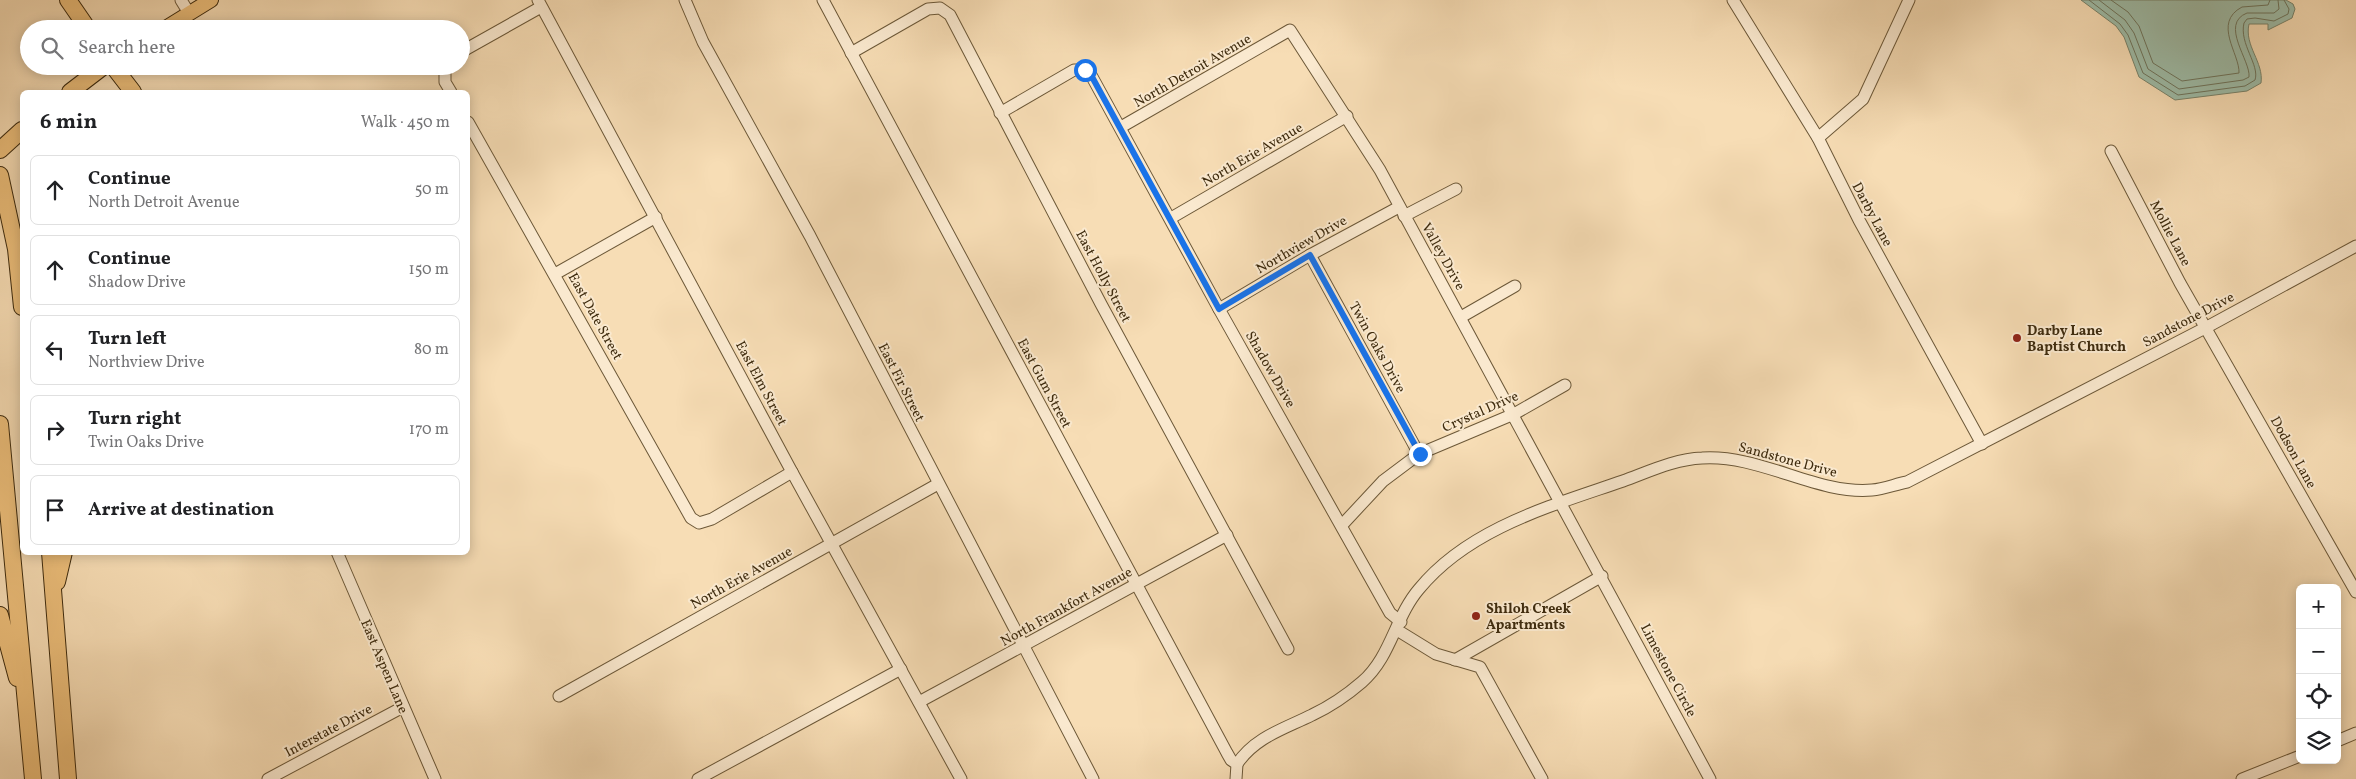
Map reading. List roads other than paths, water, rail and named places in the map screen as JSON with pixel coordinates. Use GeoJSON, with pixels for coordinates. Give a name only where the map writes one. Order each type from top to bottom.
{"type":"FeatureCollection","features":[{"type":"Feature","properties":{"kind":"highway"},"geometry":{"type":"LineString","coordinates":[[68,0],[82,20]]}},
{"type":"Feature","properties":{"kind":"highway"},"geometry":{"type":"LineString","coordinates":[[73,90],[92,75]]}},
{"type":"Feature","properties":{"kind":"highway"},"geometry":{"type":"LineString","coordinates":[[120,75],[131,90]]}},
{"type":"Feature","properties":{"kind":"highway"},"geometry":{"type":"LineString","coordinates":[[0,150],[20,132]]}},
{"type":"Feature","properties":{"kind":"highway"},"geometry":{"type":"LineString","coordinates":[[0,175],[16,249],[20,287]]}},
{"type":"Feature","properties":{"kind":"highway"},"geometry":{"type":"LineString","coordinates":[[0,424],[33,779]]}},
{"type":"Feature","properties":{"kind":"highway"},"geometry":{"type":"LineString","coordinates":[[50,555],[68,779]]}},
{"type":"Feature","properties":{"kind":"highway"},"geometry":{"type":"LineString","coordinates":[[54,599],[63,555]]}},
{"type":"Feature","properties":{"kind":"highway"},"geometry":{"type":"LineString","coordinates":[[0,615],[29,720]]}},
{"type":"Feature","properties":{"kind":"main road"},"geometry":{"type":"LineString","coordinates":[[178,20],[211,0]]}},
{"type":"Feature","properties":{"kind":"street"},"geometry":{"type":"LineString","coordinates":[[181,0],[189,13]]}},
{"type":"Feature","properties":{"kind":"street","name":"East Fir Street"},"geometry":{"type":"LineString","coordinates":[[685,0],[703,42],[810,236],[1093,779]]}},
{"type":"Feature","properties":{"kind":"street","name":"East Gum Street"},"geometry":{"type":"LineString","coordinates":[[823,0],[1227,753],[1231,760],[1237,764]]}},
{"type":"Feature","properties":{"kind":"street","name":"Darby Lane"},"geometry":{"type":"LineString","coordinates":[[1733,0],[1818,138],[1859,220],[1982,444]]}},
{"type":"Feature","properties":{"kind":"street"},"geometry":{"type":"LineString","coordinates":[[1818,138],[1863,99],[1909,0]]}},
{"type":"Feature","properties":{"kind":"street"},"geometry":{"type":"LineString","coordinates":[[470,47],[540,4]]}},
{"type":"Feature","properties":{"kind":"street","name":"East Elm Street"},"geometry":{"type":"LineString","coordinates":[[540,4],[792,472],[961,779]]}},
{"type":"Feature","properties":{"kind":"street","name":"East Holly Street"},"geometry":{"type":"LineString","coordinates":[[851,53],[928,9],[940,8],[950,15],[1000,113],[1288,649]]}},
{"type":"Feature","properties":{"kind":"street","name":"Valley Drive"},"geometry":{"type":"LineString","coordinates":[[1290,30],[1380,170],[1562,502]]}},
{"type":"Feature","properties":{"kind":"street","name":"North Detroit Avenue"},"geometry":{"type":"LineString","coordinates":[[1122,127],[1290,30]]}},
{"type":"Feature","properties":{"kind":"street"},"geometry":{"type":"LineString","coordinates":[[1000,113],[1074,70],[1085,70],[1091,75],[1122,127]]}},
{"type":"Feature","properties":{"kind":"street"},"geometry":{"type":"LineString","coordinates":[[445,75],[445,82],[450,90]]}},
{"type":"Feature","properties":{"kind":"street","name":"North Erie Avenue"},"geometry":{"type":"LineString","coordinates":[[1171,218],[1347,116]]}},
{"type":"Feature","properties":{"kind":"street","name":"East Date Street"},"geometry":{"type":"LineString","coordinates":[[470,125],[691,518],[699,523],[712,519],[792,472]]}},
{"type":"Feature","properties":{"kind":"street","name":"Shadow Drive"},"geometry":{"type":"LineString","coordinates":[[1122,127],[1219,309],[1399,626]]}},
{"type":"Feature","properties":{"kind":"street","name":"Mollie Lane"},"geometry":{"type":"LineString","coordinates":[[2111,151],[2180,283],[2207,327]]}},
{"type":"Feature","properties":{"kind":"street","name":"Northview Drive"},"geometry":{"type":"LineString","coordinates":[[1219,309],[1310,255],[1402,211],[1456,189]]}},
{"type":"Feature","properties":{"kind":"street"},"geometry":{"type":"LineString","coordinates":[[555,274],[656,217]]}},
{"type":"Feature","properties":{"kind":"street","name":"Sandstone Drive"},"geometry":{"type":"LineString","coordinates":[[1237,764],[1244,753],[1272,732],[1312,715],[1361,683],[1373,672],[1417,591],[1447,559],[1489,534],[1562,502],[1670,465],[1701,458],[1733,458],[1842,488],[1872,490],[1907,482],[2207,327],[2356,246]]}},
{"type":"Feature","properties":{"kind":"street","name":"Twin Oaks Drive"},"geometry":{"type":"LineString","coordinates":[[1310,255],[1420,454]]}},
{"type":"Feature","properties":{"kind":"street"},"geometry":{"type":"LineString","coordinates":[[1461,317],[1515,286]]}},
{"type":"Feature","properties":{"kind":"street","name":"Dodson Lane"},"geometry":{"type":"LineString","coordinates":[[2207,327],[2356,592]]}},
{"type":"Feature","properties":{"kind":"street","name":"Crystal Drive"},"geometry":{"type":"LineString","coordinates":[[1342,525],[1383,481],[1420,454],[1514,414],[1565,385]]}},
{"type":"Feature","properties":{"kind":"street","name":"North Erie Avenue"},"geometry":{"type":"LineString","coordinates":[[559,696],[938,484]]}},
{"type":"Feature","properties":{"kind":"street","name":"Limestone Circle"},"geometry":{"type":"LineString","coordinates":[[1562,502],[1710,779]]}},
{"type":"Feature","properties":{"kind":"street","name":"North Frankfort Avenue"},"geometry":{"type":"LineString","coordinates":[[919,702],[1227,535]]}},
{"type":"Feature","properties":{"kind":"street","name":"East Aspen Lane"},"geometry":{"type":"LineString","coordinates":[[338,555],[435,779]]}},
{"type":"Feature","properties":{"kind":"street"},"geometry":{"type":"LineString","coordinates":[[1455,660],[1602,576]]}},
{"type":"Feature","properties":{"kind":"street"},"geometry":{"type":"LineString","coordinates":[[1399,626],[1436,654],[1480,667],[1542,779]]}},
{"type":"Feature","properties":{"kind":"street"},"geometry":{"type":"LineString","coordinates":[[698,779],[901,669]]}},
{"type":"Feature","properties":{"kind":"street","name":"Interstate Drive"},"geometry":{"type":"LineString","coordinates":[[268,779],[403,707]]}},
{"type":"Feature","properties":{"kind":"street"},"geometry":{"type":"LineString","coordinates":[[2341,739],[2356,733]]}},
{"type":"Feature","properties":{"kind":"street"},"geometry":{"type":"LineString","coordinates":[[2242,779],[2296,758]]}},
{"type":"Feature","properties":{"kind":"street"},"geometry":{"type":"LineString","coordinates":[[1236,779],[1237,764]]}},
{"type":"Feature","properties":{"kind":"water"},"geometry":{"type":"Polygon","coordinates":[[[2081,0],[2286,0],[2293,4],[2295,9],[2292,18],[2268,30],[2268,24],[2249,24],[2249,40],[2260,68],[2261,83],[2247,91],[2175,100],[2139,77],[2124,37],[2116,26],[2081,0]]]}},
{"type":"Feature","properties":{"kind":"place","name":"Darby Lane Baptist Church"},"geometry":{"type":"Point","coordinates":[2017,338]}},
{"type":"Feature","properties":{"kind":"place","name":"Shiloh Creek Apartments"},"geometry":{"type":"Point","coordinates":[1476,616]}}]}
